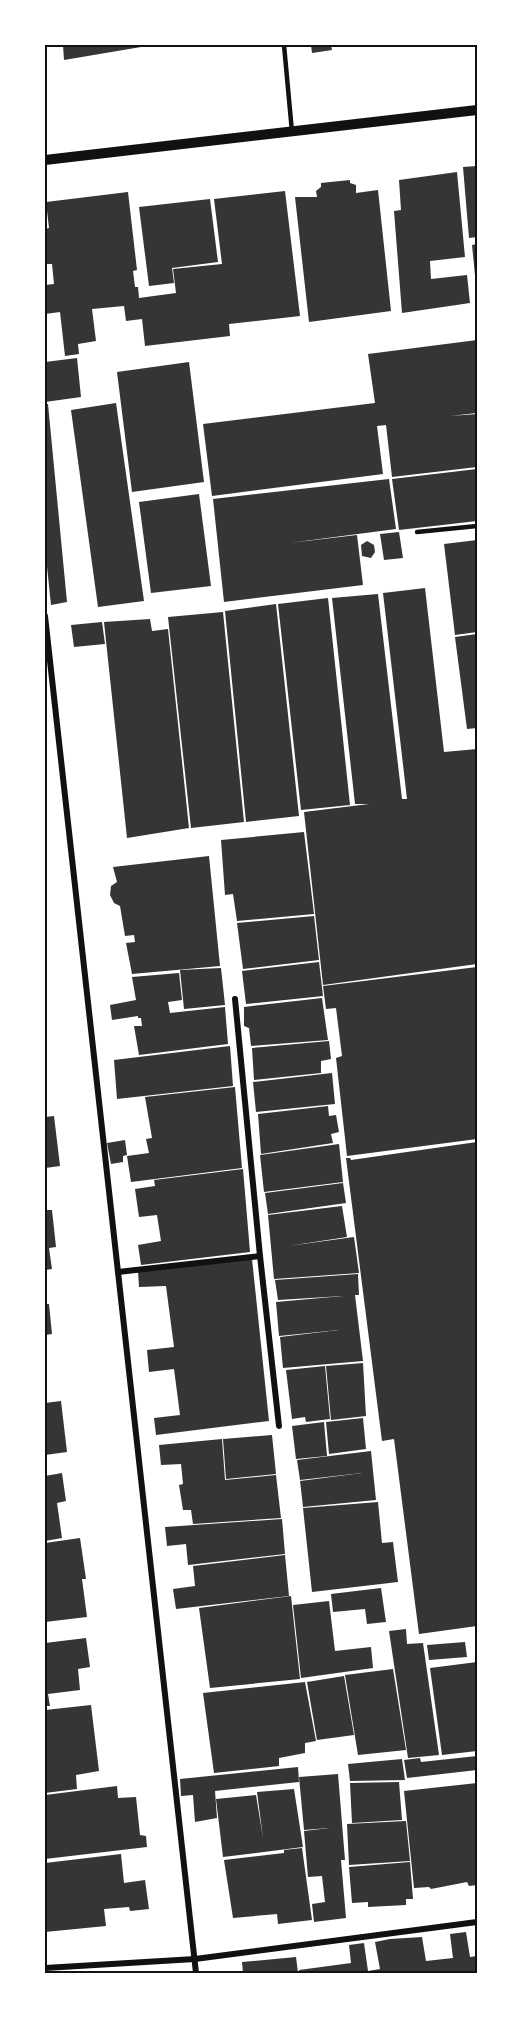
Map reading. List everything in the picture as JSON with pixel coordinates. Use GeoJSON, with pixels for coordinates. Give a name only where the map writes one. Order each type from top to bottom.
{"type":"FeatureCollection","features":[{"type":"Feature","properties":{"kind":"street"},"geometry":{"type":"LineString","coordinates":[[45,160],[477,110]]}},
{"type":"Feature","properties":{"kind":"street"},"geometry":{"type":"LineString","coordinates":[[45,616],[196,1973]]}},
{"type":"Feature","properties":{"kind":"street"},"geometry":{"type":"LineString","coordinates":[[235,999],[279,1426]]}},
{"type":"Feature","properties":{"kind":"street"},"geometry":{"type":"LineString","coordinates":[[118,1272],[260,1256]]}},
{"type":"Feature","properties":{"kind":"street"},"geometry":{"type":"LineString","coordinates":[[45,1968],[195,1959],[477,1922]]}},
{"type":"Feature","properties":{"kind":"lane"},"geometry":{"type":"LineString","coordinates":[[284,45],[292,132]]}},
{"type":"Feature","properties":{"kind":"lane"},"geometry":{"type":"LineString","coordinates":[[417,532],[477,526]]}},
{"type":"Feature","properties":{"kind":"building"},"geometry":{"type":"Polygon","coordinates":[[[63,45],[147,45],[147,46],[64,60],[63,45]]]}},
{"type":"Feature","properties":{"kind":"building"},"geometry":{"type":"Polygon","coordinates":[[[311,45],[331,45],[332,50],[312,53],[311,45]]]}},
{"type":"Feature","properties":{"kind":"building"},"geometry":{"type":"Polygon","coordinates":[[[477,166],[477,237],[469,238],[463,167],[477,166]]]}},
{"type":"Feature","properties":{"kind":"building"},"geometry":{"type":"Polygon","coordinates":[[[457,172],[465,257],[430,261],[431,279],[467,275],[470,303],[402,313],[394,211],[401,210],[399,180],[457,172]]]}},
{"type":"Feature","properties":{"kind":"building"},"geometry":{"type":"Polygon","coordinates":[[[350,180],[350,183],[356,185],[356,193],[378,190],[391,311],[309,322],[295,197],[317,197],[316,191],[321,187],[321,183],[350,180]]]}},
{"type":"Feature","properties":{"kind":"building"},"geometry":{"type":"Polygon","coordinates":[[[285,191],[300,316],[229,324],[230,336],[145,346],[142,319],[126,321],[124,306],[92,309],[96,341],[78,344],[79,354],[65,356],[60,312],[45,314],[45,285],[54,284],[52,264],[45,264],[45,229],[49,228],[46,202],[128,192],[137,270],[133,271],[139,298],[176,293],[173,269],[222,264],[214,199],[285,191]]]}},
{"type":"Feature","properties":{"kind":"building"},"geometry":{"type":"Polygon","coordinates":[[[210,199],[218,262],[172,268],[174,283],[149,286],[139,207],[210,199]]]}},
{"type":"Feature","properties":{"kind":"building"},"geometry":{"type":"Polygon","coordinates":[[[477,244],[477,275],[475,275],[472,245],[477,244]]]}},
{"type":"Feature","properties":{"kind":"building"},"geometry":{"type":"Polygon","coordinates":[[[477,340],[477,413],[450,416],[477,414],[477,467],[392,477],[386,425],[377,426],[383,474],[212,496],[203,424],[375,403],[368,354],[477,340]]]}},
{"type":"Feature","properties":{"kind":"building"},"geometry":{"type":"Polygon","coordinates":[[[77,358],[81,397],[45,402],[45,362],[77,358]]]}},
{"type":"Feature","properties":{"kind":"building"},"geometry":{"type":"Polygon","coordinates":[[[189,362],[204,482],[132,492],[117,372],[189,362]]]}},
{"type":"Feature","properties":{"kind":"building"},"geometry":{"type":"Polygon","coordinates":[[[116,403],[144,601],[98,607],[71,410],[116,403]]]}},
{"type":"Feature","properties":{"kind":"building"},"geometry":{"type":"Polygon","coordinates":[[[45,404],[48,404],[67,602],[51,605],[45,547],[45,404]]]}},
{"type":"Feature","properties":{"kind":"building"},"geometry":{"type":"Polygon","coordinates":[[[477,469],[477,521],[399,530],[392,479],[477,469]]]}},
{"type":"Feature","properties":{"kind":"building"},"geometry":{"type":"Polygon","coordinates":[[[389,479],[396,529],[289,543],[357,535],[363,585],[224,602],[213,499],[389,479]]]}},
{"type":"Feature","properties":{"kind":"building"},"geometry":{"type":"Polygon","coordinates":[[[199,494],[211,586],[151,593],[139,502],[199,494]]]}},
{"type":"Feature","properties":{"kind":"building"},"geometry":{"type":"Polygon","coordinates":[[[399,532],[403,558],[384,560],[380,534],[399,532]]]}},
{"type":"Feature","properties":{"kind":"building"},"geometry":{"type":"Polygon","coordinates":[[[477,540],[477,632],[455,635],[444,544],[477,540]]]}},
{"type":"Feature","properties":{"kind":"building"},"geometry":{"type":"Polygon","coordinates":[[[367,541],[374,545],[375,552],[371,558],[362,556],[361,545],[367,541]]]}},
{"type":"Feature","properties":{"kind":"building"},"geometry":{"type":"Polygon","coordinates":[[[425,588],[444,752],[477,749],[477,964],[323,985],[304,812],[369,804],[355,804],[332,598],[378,594],[402,799],[407,799],[383,593],[425,588]]]}},
{"type":"Feature","properties":{"kind":"building"},"geometry":{"type":"Polygon","coordinates":[[[328,598],[350,805],[301,810],[278,604],[328,598]]]}},
{"type":"Feature","properties":{"kind":"building"},"geometry":{"type":"Polygon","coordinates":[[[276,604],[299,816],[246,822],[225,611],[276,604]]]}},
{"type":"Feature","properties":{"kind":"building"},"geometry":{"type":"Polygon","coordinates":[[[223,612],[244,822],[191,828],[168,617],[223,612]]]}},
{"type":"Feature","properties":{"kind":"building"},"geometry":{"type":"Polygon","coordinates":[[[150,619],[152,631],[168,629],[189,828],[127,838],[104,622],[150,619]]]}},
{"type":"Feature","properties":{"kind":"building"},"geometry":{"type":"Polygon","coordinates":[[[102,622],[105,644],[74,647],[71,625],[102,622]]]}},
{"type":"Feature","properties":{"kind":"building"},"geometry":{"type":"Polygon","coordinates":[[[477,634],[477,728],[467,729],[455,637],[477,634]]]}},
{"type":"Feature","properties":{"kind":"building"},"geometry":{"type":"Polygon","coordinates":[[[304,832],[314,914],[237,921],[233,894],[225,895],[221,840],[304,832]]]}},
{"type":"Feature","properties":{"kind":"building"},"geometry":{"type":"Polygon","coordinates":[[[209,856],[220,966],[132,974],[126,943],[135,942],[134,935],[125,936],[120,906],[114,903],[110,895],[111,886],[117,882],[113,867],[209,856]]]}},
{"type":"Feature","properties":{"kind":"building"},"geometry":{"type":"Polygon","coordinates":[[[314,916],[319,960],[243,969],[237,923],[314,916]]]}},
{"type":"Feature","properties":{"kind":"building"},"geometry":{"type":"Polygon","coordinates":[[[319,962],[323,996],[246,1004],[242,971],[319,962]]]}},
{"type":"Feature","properties":{"kind":"building"},"geometry":{"type":"Polygon","coordinates":[[[477,967],[477,1139],[347,1156],[336,1058],[342,1056],[336,1008],[326,1009],[323,986],[477,967]]]}},
{"type":"Feature","properties":{"kind":"building"},"geometry":{"type":"Polygon","coordinates":[[[221,968],[225,1005],[184,1009],[180,970],[221,968]]]}},
{"type":"Feature","properties":{"kind":"building"},"geometry":{"type":"Polygon","coordinates":[[[179,973],[182,1000],[168,1002],[170,1013],[225,1007],[228,1044],[139,1055],[134,1026],[142,1026],[141,1018],[138,1016],[112,1020],[110,1005],[136,1000],[132,977],[179,973]]]}},
{"type":"Feature","properties":{"kind":"building"},"geometry":{"type":"Polygon","coordinates":[[[322,998],[328,1040],[251,1046],[249,1028],[244,1026],[244,1007],[322,998]]]}},
{"type":"Feature","properties":{"kind":"building"},"geometry":{"type":"Polygon","coordinates":[[[329,1041],[331,1059],[321,1061],[321,1073],[254,1080],[252,1048],[329,1041]]]}},
{"type":"Feature","properties":{"kind":"building"},"geometry":{"type":"Polygon","coordinates":[[[230,1046],[233,1086],[117,1099],[114,1060],[230,1046]]]}},
{"type":"Feature","properties":{"kind":"building"},"geometry":{"type":"Polygon","coordinates":[[[332,1073],[335,1104],[256,1112],[253,1082],[332,1073]]]}},
{"type":"Feature","properties":{"kind":"building"},"geometry":{"type":"Polygon","coordinates":[[[235,1087],[242,1168],[131,1182],[127,1156],[149,1153],[146,1139],[152,1138],[145,1097],[235,1087]]]}},
{"type":"Feature","properties":{"kind":"building"},"geometry":{"type":"Polygon","coordinates":[[[328,1106],[329,1116],[336,1115],[339,1132],[331,1134],[333,1143],[261,1154],[258,1114],[328,1106]]]}},
{"type":"Feature","properties":{"kind":"building"},"geometry":{"type":"Polygon","coordinates":[[[54,1116],[60,1166],[45,1168],[45,1117],[54,1116]]]}},
{"type":"Feature","properties":{"kind":"building"},"geometry":{"type":"Polygon","coordinates":[[[125,1140],[127,1155],[123,1156],[123,1162],[111,1164],[107,1143],[125,1140]]]}},
{"type":"Feature","properties":{"kind":"building"},"geometry":{"type":"Polygon","coordinates":[[[477,1142],[477,1626],[419,1634],[394,1439],[382,1441],[346,1158],[351,1160],[477,1142]]]}},
{"type":"Feature","properties":{"kind":"building"},"geometry":{"type":"Polygon","coordinates":[[[339,1144],[343,1182],[264,1192],[260,1155],[339,1144]]]}},
{"type":"Feature","properties":{"kind":"building"},"geometry":{"type":"Polygon","coordinates":[[[243,1169],[250,1252],[141,1265],[138,1245],[161,1241],[157,1215],[139,1217],[135,1189],[155,1186],[154,1180],[243,1169]]]}},
{"type":"Feature","properties":{"kind":"building"},"geometry":{"type":"Polygon","coordinates":[[[343,1183],[346,1203],[268,1214],[265,1193],[343,1183]]]}},
{"type":"Feature","properties":{"kind":"building"},"geometry":{"type":"Polygon","coordinates":[[[342,1206],[347,1237],[288,1246],[354,1237],[359,1273],[274,1279],[268,1215],[342,1206]]]}},
{"type":"Feature","properties":{"kind":"building"},"geometry":{"type":"Polygon","coordinates":[[[45,1210],[52,1210],[56,1247],[49,1248],[52,1269],[45,1270],[45,1210]]]}},
{"type":"Feature","properties":{"kind":"building"},"geometry":{"type":"Polygon","coordinates":[[[252,1259],[269,1421],[156,1435],[154,1418],[180,1415],[174,1369],[149,1372],[147,1350],[174,1347],[166,1286],[139,1287],[138,1271],[252,1259]]]}},
{"type":"Feature","properties":{"kind":"building"},"geometry":{"type":"Polygon","coordinates":[[[358,1274],[359,1295],[355,1295],[363,1361],[283,1368],[280,1337],[339,1330],[279,1336],[276,1302],[343,1296],[278,1300],[275,1280],[358,1274]]]}},
{"type":"Feature","properties":{"kind":"building"},"geometry":{"type":"Polygon","coordinates":[[[45,1304],[49,1304],[52,1334],[45,1335],[45,1304]]]}},
{"type":"Feature","properties":{"kind":"building"},"geometry":{"type":"Polygon","coordinates":[[[363,1363],[366,1416],[331,1420],[326,1366],[363,1363]]]}},
{"type":"Feature","properties":{"kind":"building"},"geometry":{"type":"Polygon","coordinates":[[[325,1366],[330,1419],[306,1422],[305,1417],[292,1419],[286,1370],[325,1366]]]}},
{"type":"Feature","properties":{"kind":"building"},"geometry":{"type":"Polygon","coordinates":[[[61,1401],[67,1452],[45,1455],[45,1403],[61,1401]]]}},
{"type":"Feature","properties":{"kind":"building"},"geometry":{"type":"Polygon","coordinates":[[[363,1418],[366,1449],[329,1454],[326,1422],[363,1418]]]}},
{"type":"Feature","properties":{"kind":"building"},"geometry":{"type":"Polygon","coordinates":[[[324,1422],[327,1456],[296,1459],[292,1426],[324,1422]]]}},
{"type":"Feature","properties":{"kind":"building"},"geometry":{"type":"Polygon","coordinates":[[[272,1435],[276,1474],[226,1479],[223,1439],[272,1435]]]}},
{"type":"Feature","properties":{"kind":"building"},"geometry":{"type":"Polygon","coordinates":[[[222,1439],[225,1480],[276,1475],[281,1518],[193,1524],[191,1510],[183,1510],[179,1485],[183,1484],[181,1464],[161,1465],[159,1445],[222,1439]]]}},
{"type":"Feature","properties":{"kind":"building"},"geometry":{"type":"Polygon","coordinates":[[[371,1451],[376,1500],[303,1507],[300,1481],[362,1473],[300,1480],[297,1460],[371,1451]]]}},
{"type":"Feature","properties":{"kind":"building"},"geometry":{"type":"Polygon","coordinates":[[[62,1473],[66,1501],[57,1503],[62,1538],[45,1541],[45,1476],[62,1473]]]}},
{"type":"Feature","properties":{"kind":"building"},"geometry":{"type":"Polygon","coordinates":[[[378,1502],[382,1543],[393,1542],[398,1582],[312,1592],[303,1508],[378,1502]]]}},
{"type":"Feature","properties":{"kind":"building"},"geometry":{"type":"Polygon","coordinates":[[[282,1519],[285,1554],[188,1565],[186,1544],[167,1546],[165,1527],[282,1519]]]}},
{"type":"Feature","properties":{"kind":"building"},"geometry":{"type":"Polygon","coordinates":[[[80,1538],[86,1579],[82,1579],[87,1617],[45,1622],[45,1543],[80,1538]]]}},
{"type":"Feature","properties":{"kind":"building"},"geometry":{"type":"Polygon","coordinates":[[[285,1555],[289,1596],[176,1609],[173,1589],[195,1586],[193,1566],[285,1555]]]}},
{"type":"Feature","properties":{"kind":"building"},"geometry":{"type":"Polygon","coordinates":[[[381,1588],[386,1622],[367,1624],[365,1609],[333,1612],[331,1594],[381,1588]]]}},
{"type":"Feature","properties":{"kind":"building"},"geometry":{"type":"Polygon","coordinates":[[[291,1596],[300,1679],[210,1688],[199,1608],[291,1596]]]}},
{"type":"Feature","properties":{"kind":"building"},"geometry":{"type":"Polygon","coordinates":[[[329,1601],[335,1651],[371,1647],[373,1668],[301,1678],[293,1605],[329,1601]]]}},
{"type":"Feature","properties":{"kind":"building"},"geometry":{"type":"Polygon","coordinates":[[[406,1629],[407,1644],[423,1643],[439,1755],[408,1758],[389,1631],[406,1629]]]}},
{"type":"Feature","properties":{"kind":"building"},"geometry":{"type":"Polygon","coordinates":[[[86,1638],[90,1667],[78,1669],[80,1690],[48,1694],[50,1706],[45,1706],[45,1643],[86,1638]]]}},
{"type":"Feature","properties":{"kind":"building"},"geometry":{"type":"Polygon","coordinates":[[[465,1642],[467,1657],[429,1660],[427,1645],[465,1642]]]}},
{"type":"Feature","properties":{"kind":"building"},"geometry":{"type":"Polygon","coordinates":[[[477,1662],[477,1751],[442,1755],[430,1668],[477,1662]]]}},
{"type":"Feature","properties":{"kind":"building"},"geometry":{"type":"Polygon","coordinates":[[[393,1669],[406,1750],[358,1755],[345,1675],[393,1669]]]}},
{"type":"Feature","properties":{"kind":"building"},"geometry":{"type":"Polygon","coordinates":[[[344,1676],[354,1735],[317,1740],[307,1682],[344,1676]]]}},
{"type":"Feature","properties":{"kind":"building"},"geometry":{"type":"Polygon","coordinates":[[[305,1682],[316,1741],[305,1743],[305,1753],[279,1758],[279,1766],[214,1773],[203,1693],[305,1682]]]}},
{"type":"Feature","properties":{"kind":"building"},"geometry":{"type":"Polygon","coordinates":[[[91,1705],[99,1771],[76,1775],[77,1789],[45,1793],[45,1710],[91,1705]]]}},
{"type":"Feature","properties":{"kind":"building"},"geometry":{"type":"Polygon","coordinates":[[[477,1756],[477,1770],[407,1778],[404,1760],[420,1758],[421,1762],[477,1756]]]}},
{"type":"Feature","properties":{"kind":"building"},"geometry":{"type":"Polygon","coordinates":[[[402,1759],[405,1780],[350,1781],[348,1764],[402,1759]]]}},
{"type":"Feature","properties":{"kind":"building"},"geometry":{"type":"Polygon","coordinates":[[[298,1767],[299,1782],[215,1791],[217,1818],[195,1822],[193,1795],[181,1796],[180,1779],[298,1767]]]}},
{"type":"Feature","properties":{"kind":"building"},"geometry":{"type":"Polygon","coordinates":[[[338,1774],[345,1860],[341,1860],[346,1918],[314,1922],[312,1904],[325,1902],[322,1876],[308,1877],[304,1831],[329,1828],[304,1830],[299,1777],[338,1774]]]}},
{"type":"Feature","properties":{"kind":"building"},"geometry":{"type":"Polygon","coordinates":[[[399,1782],[402,1820],[352,1823],[350,1783],[399,1782]]]}},
{"type":"Feature","properties":{"kind":"building"},"geometry":{"type":"Polygon","coordinates":[[[477,1783],[477,1885],[469,1886],[467,1882],[431,1889],[429,1887],[414,1888],[404,1791],[477,1783]]]}},
{"type":"Feature","properties":{"kind":"building"},"geometry":{"type":"Polygon","coordinates":[[[117,1786],[118,1798],[136,1797],[140,1835],[146,1836],[147,1847],[45,1859],[45,1795],[117,1786]]]}},
{"type":"Feature","properties":{"kind":"building"},"geometry":{"type":"Polygon","coordinates":[[[294,1789],[303,1847],[223,1857],[216,1799],[256,1795],[263,1838],[257,1792],[294,1789]]]}},
{"type":"Feature","properties":{"kind":"building"},"geometry":{"type":"Polygon","coordinates":[[[406,1821],[410,1861],[349,1865],[347,1824],[406,1821]]]}},
{"type":"Feature","properties":{"kind":"building"},"geometry":{"type":"Polygon","coordinates":[[[302,1848],[312,1920],[278,1924],[277,1914],[233,1918],[224,1860],[284,1853],[284,1850],[302,1848]]]}},
{"type":"Feature","properties":{"kind":"building"},"geometry":{"type":"Polygon","coordinates":[[[121,1854],[124,1883],[145,1880],[149,1909],[130,1911],[129,1907],[104,1909],[106,1926],[45,1932],[45,1863],[121,1854]]]}},
{"type":"Feature","properties":{"kind":"building"},"geometry":{"type":"Polygon","coordinates":[[[410,1862],[413,1899],[406,1899],[406,1905],[368,1907],[368,1902],[352,1903],[349,1867],[410,1862]]]}},
{"type":"Feature","properties":{"kind":"building"},"geometry":{"type":"Polygon","coordinates":[[[466,1932],[470,1957],[477,1956],[477,1973],[299,1973],[299,1970],[351,1963],[349,1945],[364,1943],[368,1971],[380,1969],[375,1942],[390,1939],[422,1937],[426,1961],[453,1958],[450,1934],[466,1932]]]}},
{"type":"Feature","properties":{"kind":"building"},"geometry":{"type":"Polygon","coordinates":[[[296,1957],[298,1973],[243,1973],[242,1962],[296,1957]]]}}]}
